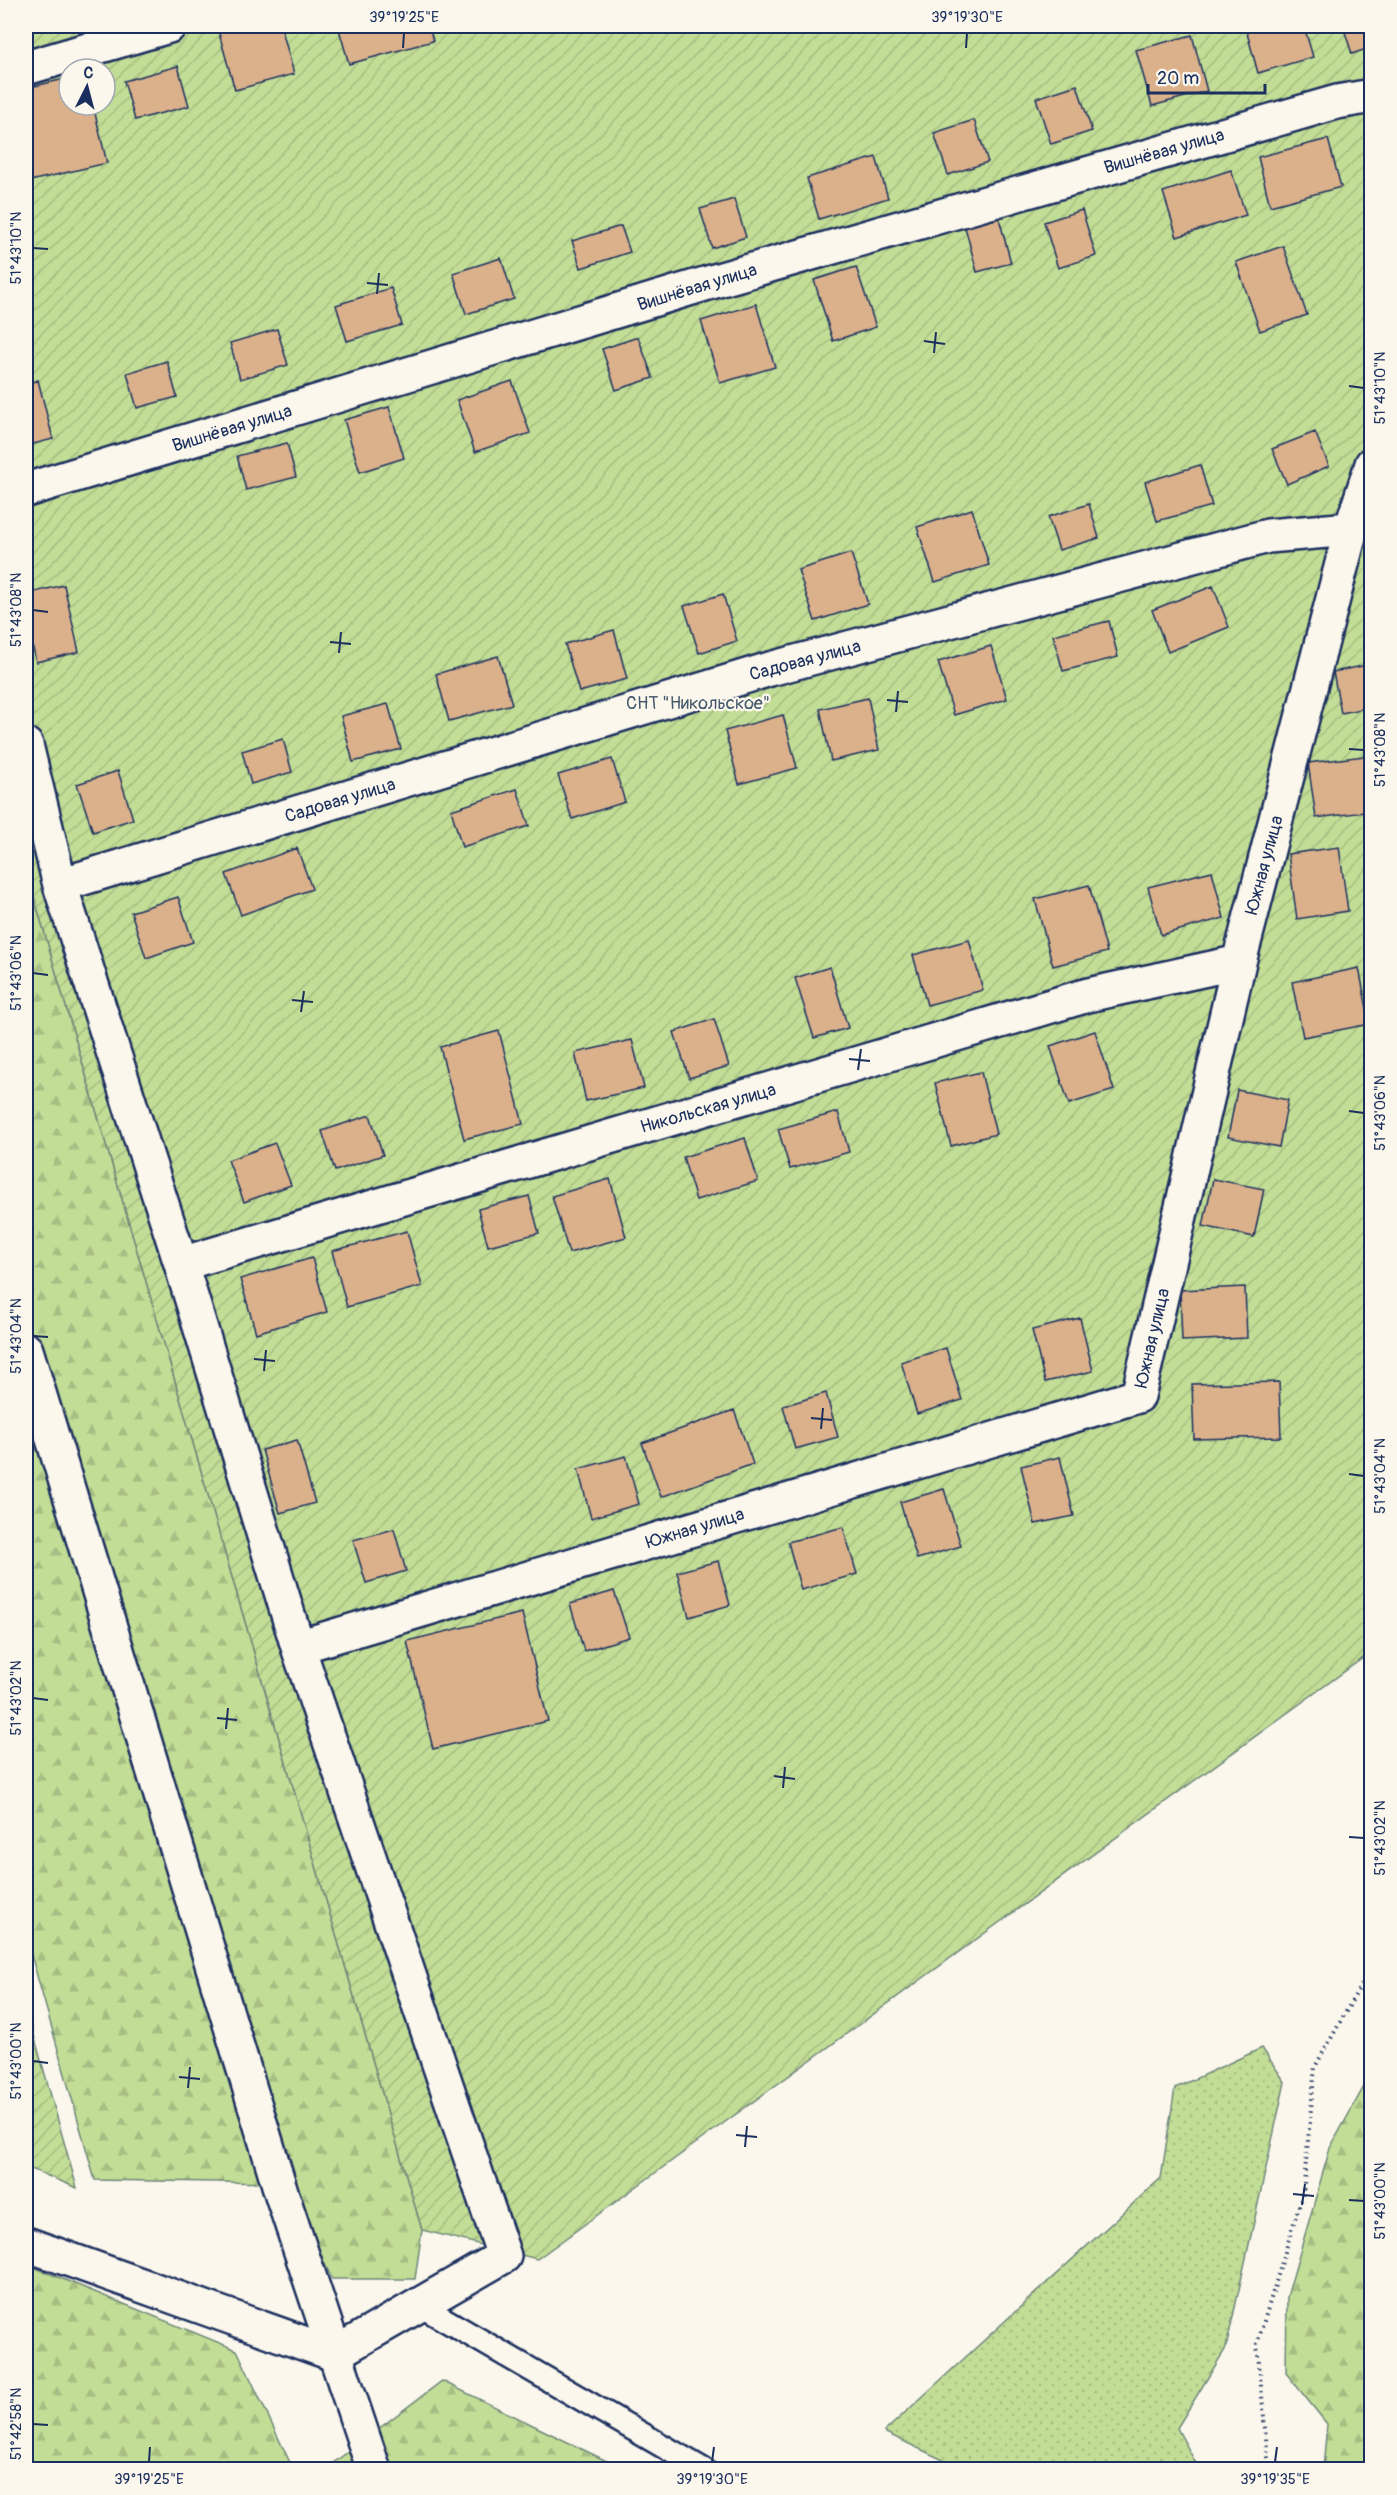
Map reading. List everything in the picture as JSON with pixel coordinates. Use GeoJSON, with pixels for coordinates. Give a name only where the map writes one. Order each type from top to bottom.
{"type":"FeatureCollection","features":[{"type":"Feature","properties":{"kind":"street"},"geometry":{"type":"LineString","coordinates":[[26,68],[169,26]]}},
{"type":"Feature","properties":{"kind":"street","name":"Вишнёвая улица"},"geometry":{"type":"LineString","coordinates":[[26,490],[718,280],[1336,102],[1371,96]]}},
{"type":"Feature","properties":{"kind":"street","name":"Южная улица"},"geometry":{"type":"LineString","coordinates":[[298,1647],[1138,1396],[1239,962],[1351,529],[1371,464]]}},
{"type":"Feature","properties":{"kind":"street","name":"Садовая улица"},"geometry":{"type":"LineString","coordinates":[[60,885],[770,669],[1268,536],[1351,529]]}},
{"type":"Feature","properties":{"kind":"street"},"geometry":{"type":"LineString","coordinates":[[26,745],[60,885],[181,1264],[298,1647],[504,2256],[421,2306],[334,2354],[26,2244]]}},
{"type":"Feature","properties":{"kind":"street","name":"Никольская улица"},"geometry":{"type":"LineString","coordinates":[[181,1264],[1088,995],[1239,962]]}},
{"type":"Feature","properties":{"kind":"street"},"geometry":{"type":"LineString","coordinates":[[26,1350],[282,2195],[374,2469]]}},
{"type":"Feature","properties":{"kind":"lane"},"geometry":{"type":"LineString","coordinates":[[421,2306],[704,2469]]}},
{"type":"Feature","properties":{"kind":"path"},"geometry":{"type":"LineString","coordinates":[[1269,2469],[1257,2344],[1303,2193],[1315,2067],[1371,1965]]}},
{"type":"Feature","properties":{"kind":"green space","name":"СНТ \"Никольское\""},"geometry":{"type":"Polygon","coordinates":[[[26,26],[1371,26],[1371,1652],[537,2259],[422,2230],[26,869],[26,26]]]}},
{"type":"Feature","properties":{"kind":"green space"},"geometry":{"type":"Polygon","coordinates":[[[26,869],[422,2230],[415,2279],[332,2279],[286,2183],[95,2180],[26,1937],[26,869]]]}},
{"type":"Feature","properties":{"kind":"green space"},"geometry":{"type":"Polygon","coordinates":[[[26,2007],[77,2188],[26,2167],[26,2007]]]}},
{"type":"Feature","properties":{"kind":"green space"},"geometry":{"type":"Polygon","coordinates":[[[1262,2048],[1285,2082],[1226,2348],[1177,2428],[1199,2469],[962,2469],[884,2432],[1161,2178],[1175,2088],[1262,2048]]]}},
{"type":"Feature","properties":{"kind":"green space"},"geometry":{"type":"Polygon","coordinates":[[[1371,2074],[1371,2469],[1323,2469],[1327,2424],[1286,2373],[1287,2297],[1330,2148],[1371,2074]]]}},
{"type":"Feature","properties":{"kind":"green space"},"geometry":{"type":"Polygon","coordinates":[[[26,2264],[237,2350],[293,2469],[26,2469],[26,2264]]]}},
{"type":"Feature","properties":{"kind":"green space"},"geometry":{"type":"Polygon","coordinates":[[[442,2381],[623,2469],[324,2470],[442,2381]]]}},
{"type":"Feature","properties":{"kind":"building"},"geometry":{"type":"Polygon","coordinates":[[[234,26],[281,26],[294,74],[235,90],[218,30],[234,26]]]}},
{"type":"Feature","properties":{"kind":"building"},"geometry":{"type":"Polygon","coordinates":[[[338,26],[429,26],[433,41],[349,64],[338,26]]]}},
{"type":"Feature","properties":{"kind":"building"},"geometry":{"type":"Polygon","coordinates":[[[1245,26],[1304,26],[1313,57],[1258,73],[1245,26]]]}},
{"type":"Feature","properties":{"kind":"building"},"geometry":{"type":"Polygon","coordinates":[[[1343,26],[1372,26],[1372,47],[1352,54],[1343,26]]]}},
{"type":"Feature","properties":{"kind":"building"},"geometry":{"type":"Polygon","coordinates":[[[1192,35],[1207,91],[1152,106],[1136,50],[1192,35]]]}},
{"type":"Feature","properties":{"kind":"building"},"geometry":{"type":"Polygon","coordinates":[[[178,66],[189,106],[135,120],[124,81],[178,66]]]}},
{"type":"Feature","properties":{"kind":"building"},"geometry":{"type":"Polygon","coordinates":[[[57,81],[57,117],[96,117],[107,163],[26,182],[26,88],[57,81]]]}},
{"type":"Feature","properties":{"kind":"building"},"geometry":{"type":"Polygon","coordinates":[[[1077,85],[1092,131],[1051,144],[1036,98],[1077,85]]]}},
{"type":"Feature","properties":{"kind":"building"},"geometry":{"type":"Polygon","coordinates":[[[974,120],[988,162],[948,175],[934,133],[974,120]]]}},
{"type":"Feature","properties":{"kind":"building"},"geometry":{"type":"Polygon","coordinates":[[[1328,139],[1341,187],[1270,206],[1258,157],[1328,139]]]}},
{"type":"Feature","properties":{"kind":"building"},"geometry":{"type":"Polygon","coordinates":[[[876,157],[888,198],[819,219],[807,178],[876,157]]]}},
{"type":"Feature","properties":{"kind":"building"},"geometry":{"type":"Polygon","coordinates":[[[1231,170],[1246,215],[1177,237],[1163,192],[1231,170]]]}},
{"type":"Feature","properties":{"kind":"building"},"geometry":{"type":"Polygon","coordinates":[[[734,199],[746,237],[712,248],[700,209],[734,199]]]}},
{"type":"Feature","properties":{"kind":"building"},"geometry":{"type":"Polygon","coordinates":[[[1082,210],[1096,256],[1058,268],[1044,222],[1082,210]]]}},
{"type":"Feature","properties":{"kind":"building"},"geometry":{"type":"Polygon","coordinates":[[[999,218],[1011,263],[977,272],[965,227],[999,218]]]}},
{"type":"Feature","properties":{"kind":"building"},"geometry":{"type":"Polygon","coordinates":[[[621,226],[630,252],[581,268],[572,241],[621,226]]]}},
{"type":"Feature","properties":{"kind":"building"},"geometry":{"type":"Polygon","coordinates":[[[1283,246],[1307,315],[1260,331],[1236,262],[1283,246]]]}},
{"type":"Feature","properties":{"kind":"building"},"geometry":{"type":"Polygon","coordinates":[[[501,258],[514,299],[466,314],[453,273],[501,258]]]}},
{"type":"Feature","properties":{"kind":"building"},"geometry":{"type":"Polygon","coordinates":[[[856,267],[876,327],[833,341],[814,280],[856,267]]]}},
{"type":"Feature","properties":{"kind":"building"},"geometry":{"type":"Polygon","coordinates":[[[391,288],[402,325],[347,341],[336,305],[391,288]]]}},
{"type":"Feature","properties":{"kind":"building"},"geometry":{"type":"Polygon","coordinates":[[[756,304],[775,367],[720,383],[701,321],[756,304]]]}},
{"type":"Feature","properties":{"kind":"building"},"geometry":{"type":"Polygon","coordinates":[[[277,329],[288,365],[240,379],[230,343],[277,329]]]}},
{"type":"Feature","properties":{"kind":"building"},"geometry":{"type":"Polygon","coordinates":[[[638,337],[653,378],[616,390],[602,349],[638,337]]]}},
{"type":"Feature","properties":{"kind":"building"},"geometry":{"type":"Polygon","coordinates":[[[167,361],[177,397],[137,408],[127,373],[167,361]]]}},
{"type":"Feature","properties":{"kind":"building"},"geometry":{"type":"Polygon","coordinates":[[[38,380],[53,439],[26,446],[26,384],[38,380]]]}},
{"type":"Feature","properties":{"kind":"building"},"geometry":{"type":"Polygon","coordinates":[[[512,381],[530,433],[475,452],[457,400],[512,381]]]}},
{"type":"Feature","properties":{"kind":"building"},"geometry":{"type":"Polygon","coordinates":[[[389,407],[404,458],[360,472],[344,420],[389,407]]]}},
{"type":"Feature","properties":{"kind":"building"},"geometry":{"type":"Polygon","coordinates":[[[1315,432],[1329,466],[1287,484],[1272,449],[1315,432]]]}},
{"type":"Feature","properties":{"kind":"building"},"geometry":{"type":"Polygon","coordinates":[[[287,443],[296,477],[246,490],[237,456],[287,443]]]}},
{"type":"Feature","properties":{"kind":"building"},"geometry":{"type":"Polygon","coordinates":[[[1200,465],[1212,506],[1157,521],[1145,482],[1200,465]]]}},
{"type":"Feature","properties":{"kind":"building"},"geometry":{"type":"Polygon","coordinates":[[[1089,504],[1099,538],[1059,550],[1048,517],[1089,504]]]}},
{"type":"Feature","properties":{"kind":"building"},"geometry":{"type":"Polygon","coordinates":[[[972,509],[989,565],[935,582],[917,527],[972,509]]]}},
{"type":"Feature","properties":{"kind":"building"},"geometry":{"type":"Polygon","coordinates":[[[851,553],[868,604],[815,621],[798,570],[851,553]]]}},
{"type":"Feature","properties":{"kind":"building"},"geometry":{"type":"Polygon","coordinates":[[[64,585],[79,652],[36,662],[26,615],[26,594],[64,585]]]}},
{"type":"Feature","properties":{"kind":"building"},"geometry":{"type":"Polygon","coordinates":[[[1213,586],[1229,627],[1168,652],[1152,610],[1213,586]]]}},
{"type":"Feature","properties":{"kind":"building"},"geometry":{"type":"Polygon","coordinates":[[[723,594],[737,641],[699,653],[684,606],[723,594]]]}},
{"type":"Feature","properties":{"kind":"building"},"geometry":{"type":"Polygon","coordinates":[[[1109,621],[1118,657],[1063,671],[1053,635],[1109,621]]]}},
{"type":"Feature","properties":{"kind":"building"},"geometry":{"type":"Polygon","coordinates":[[[614,630],[627,679],[579,692],[565,644],[614,630]]]}},
{"type":"Feature","properties":{"kind":"building"},"geometry":{"type":"Polygon","coordinates":[[[991,646],[1007,699],[954,715],[938,662],[991,646]]]}},
{"type":"Feature","properties":{"kind":"building"},"geometry":{"type":"Polygon","coordinates":[[[498,656],[512,704],[449,721],[436,674],[498,656]]]}},
{"type":"Feature","properties":{"kind":"building"},"geometry":{"type":"Polygon","coordinates":[[[1372,664],[1372,707],[1341,713],[1333,672],[1372,664]]]}},
{"type":"Feature","properties":{"kind":"building"},"geometry":{"type":"Polygon","coordinates":[[[868,698],[879,750],[831,761],[820,709],[868,698]]]}},
{"type":"Feature","properties":{"kind":"building"},"geometry":{"type":"Polygon","coordinates":[[[388,704],[401,749],[353,762],[341,716],[388,704]]]}},
{"type":"Feature","properties":{"kind":"building"},"geometry":{"type":"Polygon","coordinates":[[[783,715],[797,768],[739,784],[725,731],[783,715]]]}},
{"type":"Feature","properties":{"kind":"building"},"geometry":{"type":"Polygon","coordinates":[[[283,739],[292,772],[251,784],[242,751],[283,739]]]}},
{"type":"Feature","properties":{"kind":"building"},"geometry":{"type":"Polygon","coordinates":[[[1372,755],[1372,811],[1316,818],[1308,763],[1372,755]]]}},
{"type":"Feature","properties":{"kind":"building"},"geometry":{"type":"Polygon","coordinates":[[[612,759],[625,802],[572,819],[558,775],[612,759]]]}},
{"type":"Feature","properties":{"kind":"building"},"geometry":{"type":"Polygon","coordinates":[[[118,771],[133,819],[93,832],[77,784],[118,771]]]}},
{"type":"Feature","properties":{"kind":"building"},"geometry":{"type":"Polygon","coordinates":[[[517,789],[529,826],[462,847],[451,810],[517,789]]]}},
{"type":"Feature","properties":{"kind":"building"},"geometry":{"type":"Polygon","coordinates":[[[1339,847],[1348,911],[1297,919],[1288,854],[1339,847]]]}},
{"type":"Feature","properties":{"kind":"building"},"geometry":{"type":"Polygon","coordinates":[[[297,848],[312,889],[241,915],[226,874],[297,848]]]}},
{"type":"Feature","properties":{"kind":"building"},"geometry":{"type":"Polygon","coordinates":[[[1212,871],[1224,918],[1161,935],[1148,887],[1212,871]]]}},
{"type":"Feature","properties":{"kind":"building"},"geometry":{"type":"Polygon","coordinates":[[[1089,885],[1107,952],[1053,966],[1035,899],[1089,885]]]}},
{"type":"Feature","properties":{"kind":"building"},"geometry":{"type":"Polygon","coordinates":[[[178,897],[193,942],[146,958],[131,912],[178,897]]]}},
{"type":"Feature","properties":{"kind":"building"},"geometry":{"type":"Polygon","coordinates":[[[969,940],[983,990],[927,1005],[913,955],[969,940]]]}},
{"type":"Feature","properties":{"kind":"building"},"geometry":{"type":"Polygon","coordinates":[[[830,967],[848,1028],[814,1038],[795,978],[830,967]]]}},
{"type":"Feature","properties":{"kind":"building"},"geometry":{"type":"Polygon","coordinates":[[[1359,968],[1370,1024],[1303,1037],[1292,982],[1359,968]]]}},
{"type":"Feature","properties":{"kind":"building"},"geometry":{"type":"Polygon","coordinates":[[[714,1019],[729,1066],[689,1078],[674,1032],[714,1019]]]}},
{"type":"Feature","properties":{"kind":"building"},"geometry":{"type":"Polygon","coordinates":[[[499,1031],[523,1124],[464,1139],[440,1047],[499,1031]]]}},
{"type":"Feature","properties":{"kind":"building"},"geometry":{"type":"Polygon","coordinates":[[[1095,1031],[1114,1090],[1069,1104],[1050,1046],[1095,1031]]]}},
{"type":"Feature","properties":{"kind":"building"},"geometry":{"type":"Polygon","coordinates":[[[632,1040],[644,1088],[586,1101],[575,1053],[632,1040]]]}},
{"type":"Feature","properties":{"kind":"building"},"geometry":{"type":"Polygon","coordinates":[[[981,1072],[996,1134],[951,1146],[935,1083],[981,1072]]]}},
{"type":"Feature","properties":{"kind":"building"},"geometry":{"type":"Polygon","coordinates":[[[1237,1090],[1288,1100],[1279,1147],[1228,1137],[1237,1090]]]}},
{"type":"Feature","properties":{"kind":"building"},"geometry":{"type":"Polygon","coordinates":[[[838,1112],[849,1152],[790,1169],[778,1129],[838,1112]]]}},
{"type":"Feature","properties":{"kind":"building"},"geometry":{"type":"Polygon","coordinates":[[[370,1115],[383,1155],[335,1171],[322,1131],[370,1115]]]}},
{"type":"Feature","properties":{"kind":"building"},"geometry":{"type":"Polygon","coordinates":[[[745,1138],[758,1181],[696,1200],[683,1157],[745,1138]]]}},
{"type":"Feature","properties":{"kind":"building"},"geometry":{"type":"Polygon","coordinates":[[[275,1143],[291,1185],[244,1202],[228,1160],[275,1143]]]}},
{"type":"Feature","properties":{"kind":"building"},"geometry":{"type":"Polygon","coordinates":[[[610,1179],[626,1237],[569,1253],[552,1196],[610,1179]]]}},
{"type":"Feature","properties":{"kind":"building"},"geometry":{"type":"Polygon","coordinates":[[[1213,1179],[1264,1189],[1254,1237],[1203,1226],[1213,1179]]]}},
{"type":"Feature","properties":{"kind":"building"},"geometry":{"type":"Polygon","coordinates":[[[529,1196],[539,1233],[488,1246],[478,1209],[529,1196]]]}},
{"type":"Feature","properties":{"kind":"building"},"geometry":{"type":"Polygon","coordinates":[[[407,1231],[422,1286],[347,1307],[332,1251],[407,1231]]]}},
{"type":"Feature","properties":{"kind":"building"},"geometry":{"type":"Polygon","coordinates":[[[312,1258],[327,1312],[256,1333],[240,1279],[312,1258]]]}},
{"type":"Feature","properties":{"kind":"building"},"geometry":{"type":"Polygon","coordinates":[[[1245,1287],[1247,1338],[1182,1341],[1180,1290],[1245,1287]]]}},
{"type":"Feature","properties":{"kind":"building"},"geometry":{"type":"Polygon","coordinates":[[[1080,1318],[1093,1371],[1045,1382],[1032,1330],[1080,1318]]]}},
{"type":"Feature","properties":{"kind":"building"},"geometry":{"type":"Polygon","coordinates":[[[946,1348],[962,1400],[917,1414],[901,1362],[946,1348]]]}},
{"type":"Feature","properties":{"kind":"building"},"geometry":{"type":"Polygon","coordinates":[[[1279,1382],[1281,1437],[1194,1439],[1192,1384],[1279,1382]]]}},
{"type":"Feature","properties":{"kind":"building"},"geometry":{"type":"Polygon","coordinates":[[[826,1393],[838,1437],[795,1449],[783,1406],[826,1393]]]}},
{"type":"Feature","properties":{"kind":"building"},"geometry":{"type":"Polygon","coordinates":[[[734,1410],[753,1464],[661,1497],[642,1443],[734,1410]]]}},
{"type":"Feature","properties":{"kind":"building"},"geometry":{"type":"Polygon","coordinates":[[[297,1440],[315,1503],[280,1513],[262,1450],[297,1440]]]}},
{"type":"Feature","properties":{"kind":"building"},"geometry":{"type":"Polygon","coordinates":[[[626,1456],[639,1504],[591,1518],[578,1469],[626,1456]]]}},
{"type":"Feature","properties":{"kind":"building"},"geometry":{"type":"Polygon","coordinates":[[[1060,1457],[1074,1516],[1035,1524],[1021,1466],[1060,1457]]]}},
{"type":"Feature","properties":{"kind":"building"},"geometry":{"type":"Polygon","coordinates":[[[944,1489],[961,1546],[917,1559],[900,1502],[944,1489]]]}},
{"type":"Feature","properties":{"kind":"building"},"geometry":{"type":"Polygon","coordinates":[[[843,1527],[857,1574],[801,1590],[788,1542],[843,1527]]]}},
{"type":"Feature","properties":{"kind":"building"},"geometry":{"type":"Polygon","coordinates":[[[394,1529],[406,1571],[366,1583],[353,1540],[394,1529]]]}},
{"type":"Feature","properties":{"kind":"building"},"geometry":{"type":"Polygon","coordinates":[[[718,1561],[730,1605],[689,1617],[677,1572],[718,1561]]]}},
{"type":"Feature","properties":{"kind":"building"},"geometry":{"type":"Polygon","coordinates":[[[614,1591],[629,1637],[584,1651],[570,1604],[614,1591]]]}},
{"type":"Feature","properties":{"kind":"building"},"geometry":{"type":"Polygon","coordinates":[[[522,1613],[548,1721],[433,1749],[407,1641],[522,1613]]]}}]}
